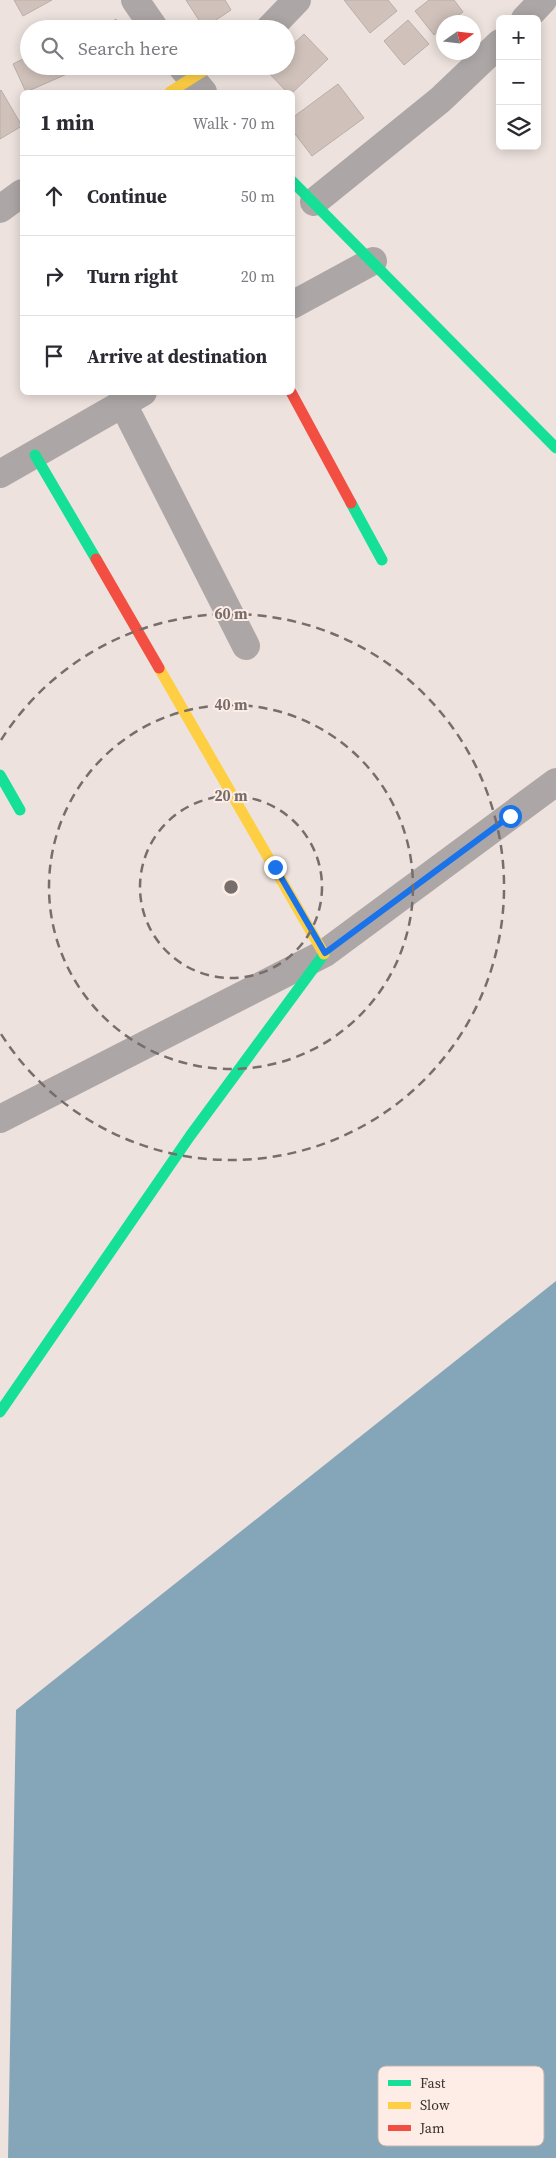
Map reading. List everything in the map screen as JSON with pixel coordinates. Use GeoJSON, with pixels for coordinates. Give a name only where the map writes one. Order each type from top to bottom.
{"type":"FeatureCollection","features":[{"type":"Feature","properties":{"kind":"street"},"geometry":{"type":"LineString","coordinates":[[135,0],[149,20]]}},
{"type":"Feature","properties":{"kind":"street"},"geometry":{"type":"LineString","coordinates":[[278,20],[297,0]]}},
{"type":"Feature","properties":{"kind":"street"},"geometry":{"type":"LineString","coordinates":[[529,15],[543,0]]}},
{"type":"Feature","properties":{"kind":"street"},"geometry":{"type":"LineString","coordinates":[[314,202],[440,100],[496,47]]}},
{"type":"Feature","properties":{"kind":"street"},"geometry":{"type":"LineString","coordinates":[[295,184],[555,445]]}},
{"type":"Feature","properties":{"kind":"street"},"geometry":{"type":"LineString","coordinates":[[0,208],[20,194]]}},
{"type":"Feature","properties":{"kind":"street"},"geometry":{"type":"LineString","coordinates":[[295,303],[373,261]]}},
{"type":"Feature","properties":{"kind":"street"},"geometry":{"type":"LineString","coordinates":[[293,395],[382,560]]}},
{"type":"Feature","properties":{"kind":"street"},"geometry":{"type":"LineString","coordinates":[[0,474],[133,398],[246,646]]}},
{"type":"Feature","properties":{"kind":"street"},"geometry":{"type":"LineString","coordinates":[[36,455],[325,953]]}},
{"type":"Feature","properties":{"kind":"street"},"geometry":{"type":"LineString","coordinates":[[0,775],[20,810]]}},
{"type":"Feature","properties":{"kind":"street"},"geometry":{"type":"LineString","coordinates":[[0,1119],[325,953],[556,782]]}},
{"type":"Feature","properties":{"kind":"street"},"geometry":{"type":"LineString","coordinates":[[0,1412],[190,1136],[325,953]]}},
{"type":"Feature","properties":{"kind":"water"},"geometry":{"type":"Polygon","coordinates":[[[556,1281],[556,2158],[8,2158],[16,1710],[556,1281]]]}},
{"type":"Feature","properties":{"kind":"building"},"geometry":{"type":"Polygon","coordinates":[[[14,0],[52,0],[23,16],[14,0]]]}},
{"type":"Feature","properties":{"kind":"building"},"geometry":{"type":"Polygon","coordinates":[[[186,0],[225,0],[231,10],[216,20],[199,20],[186,0]]]}},
{"type":"Feature","properties":{"kind":"building"},"geometry":{"type":"Polygon","coordinates":[[[344,0],[388,0],[397,11],[370,33],[344,0]]]}},
{"type":"Feature","properties":{"kind":"building"},"geometry":{"type":"Polygon","coordinates":[[[429,0],[454,0],[463,12],[459,15],[436,15],[436,33],[434,35],[415,11],[429,0]]]}},
{"type":"Feature","properties":{"kind":"building"},"geometry":{"type":"Polygon","coordinates":[[[408,20],[429,44],[404,65],[384,41],[408,20]]]}},
{"type":"Feature","properties":{"kind":"building"},"geometry":{"type":"Polygon","coordinates":[[[304,34],[328,59],[295,90],[285,90],[271,75],[295,75],[295,42],[304,34]]]}},
{"type":"Feature","properties":{"kind":"building"},"geometry":{"type":"Polygon","coordinates":[[[20,60],[20,75],[65,75],[31,90],[25,90],[13,64],[20,60]]]}},
{"type":"Feature","properties":{"kind":"building"},"geometry":{"type":"Polygon","coordinates":[[[338,84],[364,118],[312,156],[295,134],[295,116],[338,84]]]}},
{"type":"Feature","properties":{"kind":"building"},"geometry":{"type":"Polygon","coordinates":[[[0,91],[20,123],[20,127],[0,139],[0,91]]]}},
{"type":"Feature","properties":{"kind":"traffic: fast"},"geometry":{"type":"LineString","coordinates":[[295,184],[556,448]]}},
{"type":"Feature","properties":{"kind":"traffic: fast"},"geometry":{"type":"LineString","coordinates":[[35,455],[96,559]]}},
{"type":"Feature","properties":{"kind":"traffic: fast"},"geometry":{"type":"LineString","coordinates":[[351,503],[382,560]]}},
{"type":"Feature","properties":{"kind":"traffic: fast"},"geometry":{"type":"LineString","coordinates":[[0,775],[20,810]]}},
{"type":"Feature","properties":{"kind":"traffic: fast"},"geometry":{"type":"LineString","coordinates":[[0,1412],[190,1136],[324,954]]}},
{"type":"Feature","properties":{"kind":"traffic: slow"},"geometry":{"type":"LineString","coordinates":[[173,90],[197,75]]}},
{"type":"Feature","properties":{"kind":"traffic: slow"},"geometry":{"type":"LineString","coordinates":[[159,668],[324,954]]}},
{"type":"Feature","properties":{"kind":"traffic: jam"},"geometry":{"type":"LineString","coordinates":[[293,395],[351,503]]}},
{"type":"Feature","properties":{"kind":"traffic: jam"},"geometry":{"type":"LineString","coordinates":[[96,559],[159,668]]}},
{"type":"Feature","properties":{"kind":"route"},"geometry":{"type":"LineString","coordinates":[[275,867],[325,953],[510,816]]}}]}
